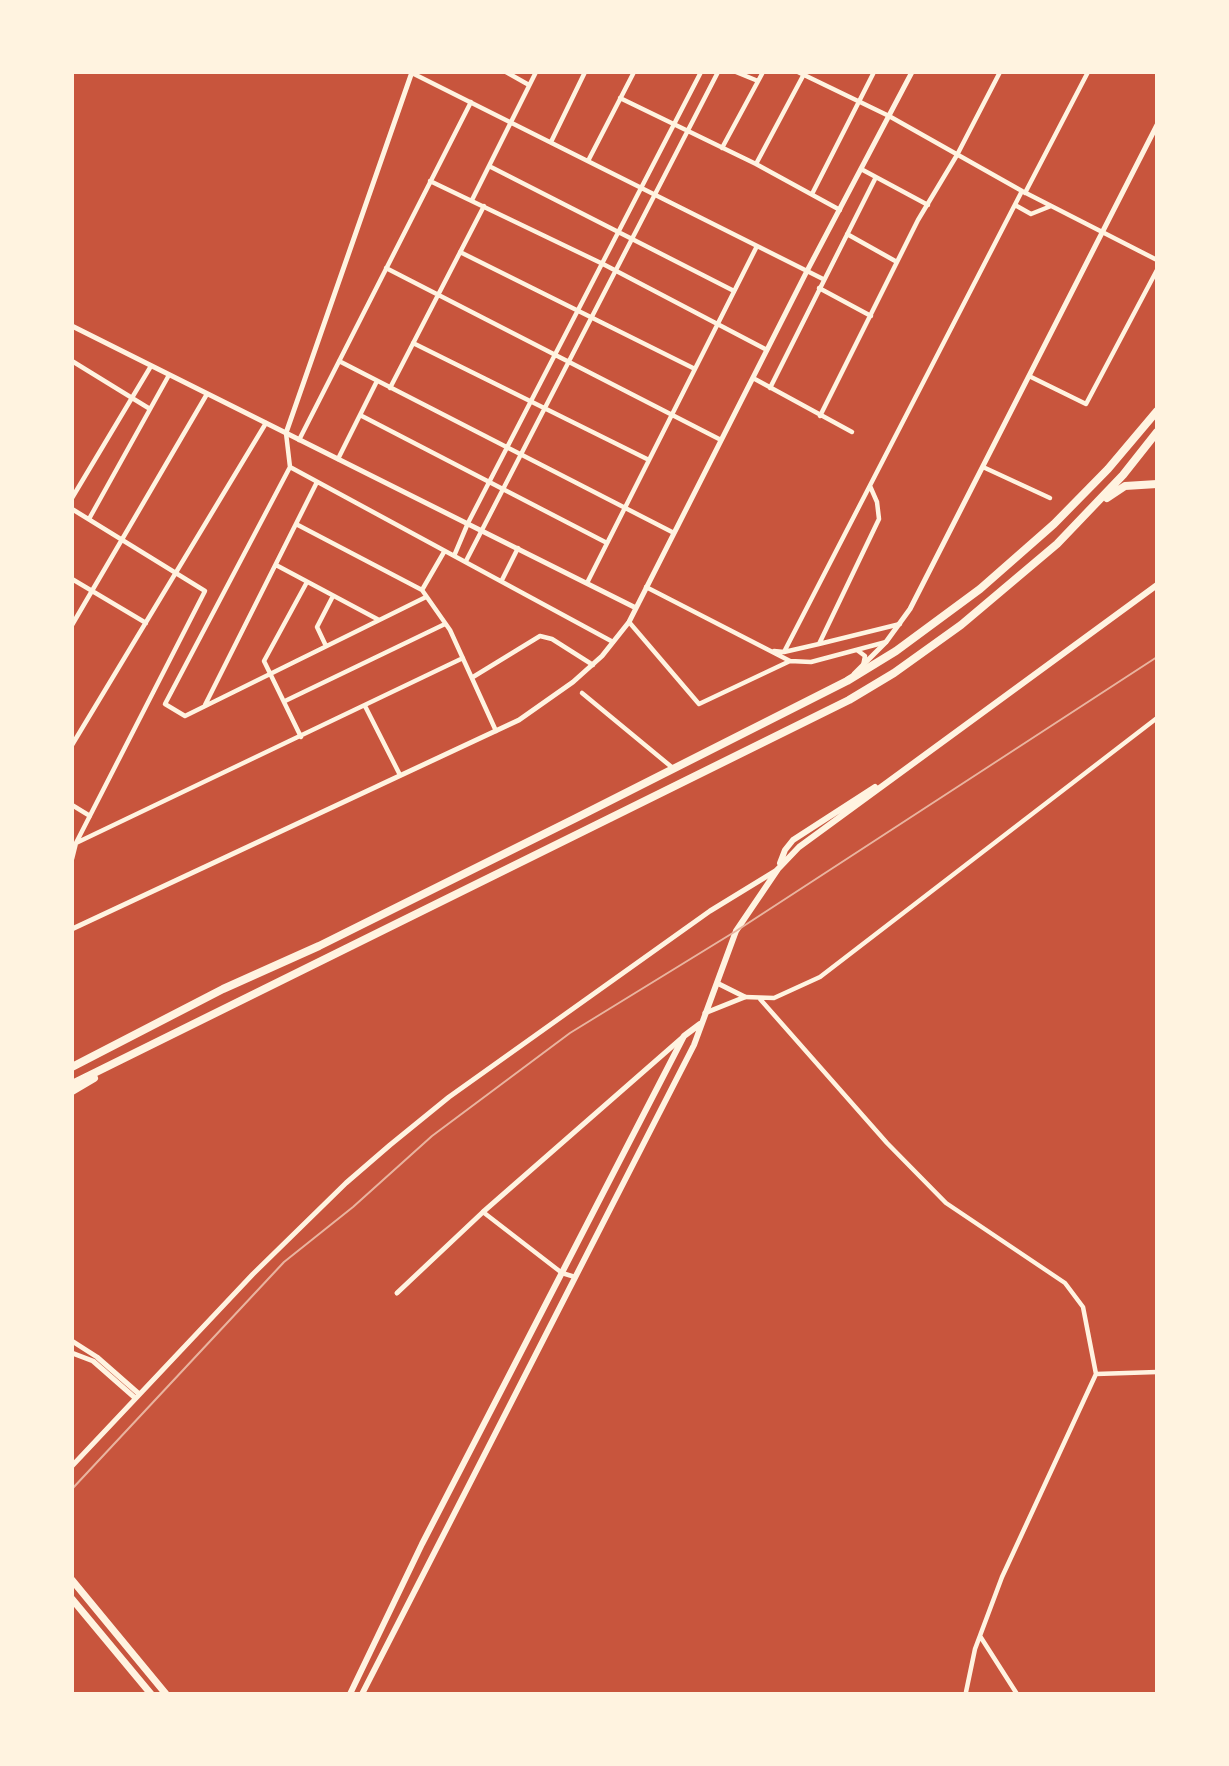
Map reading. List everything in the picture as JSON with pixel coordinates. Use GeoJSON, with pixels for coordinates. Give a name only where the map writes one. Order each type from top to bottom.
{"type":"FeatureCollection","features":[{"type":"Feature","properties":{"kind":"highway"},"geometry":{"type":"LineString","coordinates":[[72,1067],[223,989],[319,946],[847,681],[896,651],[980,589],[1054,524],[1108,469],[1157,411]]}},
{"type":"Feature","properties":{"kind":"highway"},"geometry":{"type":"LineString","coordinates":[[1081,522],[1157,432]]}},
{"type":"Feature","properties":{"kind":"highway"},"geometry":{"type":"LineString","coordinates":[[72,1084],[849,700],[894,673],[961,625],[1111,494],[1125,486],[1157,483]]}},
{"type":"Feature","properties":{"kind":"highway"},"geometry":{"type":"LineString","coordinates":[[72,1091],[150,1046]]}},
{"type":"Feature","properties":{"kind":"main road"},"geometry":{"type":"LineString","coordinates":[[362,1694],[433,1551],[694,1045],[736,931],[778,869],[785,850],[793,840],[917,761],[1157,585]]}},
{"type":"Feature","properties":{"kind":"main road"},"geometry":{"type":"LineString","coordinates":[[350,1694],[422,1544],[684,1036],[701,1023]]}},
{"type":"Feature","properties":{"kind":"main road"},"geometry":{"type":"LineString","coordinates":[[422,1544],[433,1551]]}},
{"type":"Feature","properties":{"kind":"main road"},"geometry":{"type":"LineString","coordinates":[[72,1580],[166,1694]]}},
{"type":"Feature","properties":{"kind":"main road"},"geometry":{"type":"LineString","coordinates":[[72,1599],[151,1694]]}},
{"type":"Feature","properties":{"kind":"street"},"geometry":{"type":"LineString","coordinates":[[426,597],[185,716],[165,704],[290,467],[286,433],[412,72],[823,279]]}},
{"type":"Feature","properties":{"kind":"street"},"geometry":{"type":"LineString","coordinates":[[506,72],[529,85]]}},
{"type":"Feature","properties":{"kind":"street"},"geometry":{"type":"LineString","coordinates":[[472,200],[536,72]]}},
{"type":"Feature","properties":{"kind":"street"},"geometry":{"type":"LineString","coordinates":[[551,142],[585,72]]}},
{"type":"Feature","properties":{"kind":"street"},"geometry":{"type":"LineString","coordinates":[[588,161],[634,72]]}},
{"type":"Feature","properties":{"kind":"street"},"geometry":{"type":"LineString","coordinates":[[454,556],[468,523],[580,311],[700,74],[692,72]]}},
{"type":"Feature","properties":{"kind":"street"},"geometry":{"type":"LineString","coordinates":[[466,561],[718,72]]}},
{"type":"Feature","properties":{"kind":"street"},"geometry":{"type":"LineString","coordinates":[[736,72],[758,81]]}},
{"type":"Feature","properties":{"kind":"street"},"geometry":{"type":"LineString","coordinates":[[722,148],[763,72]]}},
{"type":"Feature","properties":{"kind":"street"},"geometry":{"type":"LineString","coordinates":[[798,72],[805,73],[889,116],[1024,192],[1157,261]]}},
{"type":"Feature","properties":{"kind":"street"},"geometry":{"type":"LineString","coordinates":[[812,194],[874,72]]}},
{"type":"Feature","properties":{"kind":"street"},"geometry":{"type":"LineString","coordinates":[[72,929],[496,731],[542,705],[593,665],[613,642],[636,608],[807,271],[912,72]]}},
{"type":"Feature","properties":{"kind":"street"},"geometry":{"type":"LineString","coordinates":[[820,416],[897,262],[1000,72]]}},
{"type":"Feature","properties":{"kind":"street"},"geometry":{"type":"LineString","coordinates":[[784,652],[1015,206],[1088,72]]}},
{"type":"Feature","properties":{"kind":"street"},"geometry":{"type":"LineString","coordinates":[[756,164],[805,73]]}},
{"type":"Feature","properties":{"kind":"street"},"geometry":{"type":"LineString","coordinates":[[620,98],[756,164],[840,210]]}},
{"type":"Feature","properties":{"kind":"street"},"geometry":{"type":"LineString","coordinates":[[299,440],[471,102]]}},
{"type":"Feature","properties":{"kind":"street"},"geometry":{"type":"LineString","coordinates":[[847,681],[886,642],[910,609],[1157,125]]}},
{"type":"Feature","properties":{"kind":"street"},"geometry":{"type":"LineString","coordinates":[[489,166],[633,237],[734,291]]}},
{"type":"Feature","properties":{"kind":"street"},"geometry":{"type":"LineString","coordinates":[[861,169],[928,205]]}},
{"type":"Feature","properties":{"kind":"street"},"geometry":{"type":"LineString","coordinates":[[770,388],[876,177]]}},
{"type":"Feature","properties":{"kind":"street"},"geometry":{"type":"LineString","coordinates":[[430,181],[615,270],[718,322],[767,350]]}},
{"type":"Feature","properties":{"kind":"street"},"geometry":{"type":"LineString","coordinates":[[390,388],[484,206]]}},
{"type":"Feature","properties":{"kind":"street"},"geometry":{"type":"LineString","coordinates":[[1015,206],[1031,214],[1051,206]]}},
{"type":"Feature","properties":{"kind":"street"},"geometry":{"type":"LineString","coordinates":[[847,234],[897,262]]}},
{"type":"Feature","properties":{"kind":"street"},"geometry":{"type":"LineString","coordinates":[[587,583],[757,246]]}},
{"type":"Feature","properties":{"kind":"street"},"geometry":{"type":"LineString","coordinates":[[460,252],[695,369]]}},
{"type":"Feature","properties":{"kind":"street"},"geometry":{"type":"LineString","coordinates":[[386,268],[555,357],[721,440]]}},
{"type":"Feature","properties":{"kind":"street"},"geometry":{"type":"LineString","coordinates":[[1029,376],[1086,404],[1157,270]]}},
{"type":"Feature","properties":{"kind":"street"},"geometry":{"type":"LineString","coordinates":[[819,288],[871,316]]}},
{"type":"Feature","properties":{"kind":"street"},"geometry":{"type":"LineString","coordinates":[[72,326],[636,608]]}},
{"type":"Feature","properties":{"kind":"street"},"geometry":{"type":"LineString","coordinates":[[413,343],[649,460]]}},
{"type":"Feature","properties":{"kind":"street"},"geometry":{"type":"LineString","coordinates":[[72,361],[133,396],[150,409]]}},
{"type":"Feature","properties":{"kind":"street"},"geometry":{"type":"LineString","coordinates":[[339,361],[674,533]]}},
{"type":"Feature","properties":{"kind":"street"},"geometry":{"type":"LineString","coordinates":[[72,498],[151,366]]}},
{"type":"Feature","properties":{"kind":"street"},"geometry":{"type":"LineString","coordinates":[[89,519],[169,375]]}},
{"type":"Feature","properties":{"kind":"street"},"geometry":{"type":"LineString","coordinates":[[753,378],[852,432]]}},
{"type":"Feature","properties":{"kind":"street"},"geometry":{"type":"LineString","coordinates":[[338,459],[377,381]]}},
{"type":"Feature","properties":{"kind":"street"},"geometry":{"type":"LineString","coordinates":[[72,625],[207,394]]}},
{"type":"Feature","properties":{"kind":"street"},"geometry":{"type":"LineString","coordinates":[[360,415],[607,543]]}},
{"type":"Feature","properties":{"kind":"street"},"geometry":{"type":"LineString","coordinates":[[72,745],[266,423]]}},
{"type":"Feature","properties":{"kind":"street"},"geometry":{"type":"LineString","coordinates":[[290,467],[613,642]]}},
{"type":"Feature","properties":{"kind":"street"},"geometry":{"type":"LineString","coordinates":[[983,467],[1050,498]]}},
{"type":"Feature","properties":{"kind":"street"},"geometry":{"type":"LineString","coordinates":[[204,706],[317,482]]}},
{"type":"Feature","properties":{"kind":"street"},"geometry":{"type":"LineString","coordinates":[[819,644],[879,519],[878,502],[870,486]]}},
{"type":"Feature","properties":{"kind":"street"},"geometry":{"type":"LineString","coordinates":[[72,509],[177,571],[205,591],[72,850]]}},
{"type":"Feature","properties":{"kind":"street"},"geometry":{"type":"LineString","coordinates":[[296,524],[422,590],[445,624],[473,677],[496,731]]}},
{"type":"Feature","properties":{"kind":"street"},"geometry":{"type":"LineString","coordinates":[[502,580],[518,548]]}},
{"type":"Feature","properties":{"kind":"street"},"geometry":{"type":"LineString","coordinates":[[422,590],[444,552]]}},
{"type":"Feature","properties":{"kind":"street"},"geometry":{"type":"LineString","coordinates":[[276,565],[379,620]]}},
{"type":"Feature","properties":{"kind":"street"},"geometry":{"type":"LineString","coordinates":[[72,579],[146,622]]}},
{"type":"Feature","properties":{"kind":"street"},"geometry":{"type":"LineString","coordinates":[[301,737],[272,673],[264,662],[307,582]]}},
{"type":"Feature","properties":{"kind":"street"},"geometry":{"type":"LineString","coordinates":[[646,587],[790,661],[811,662],[886,642]]}},
{"type":"Feature","properties":{"kind":"street"},"geometry":{"type":"LineString","coordinates":[[326,646],[317,627],[333,596]]}},
{"type":"Feature","properties":{"kind":"street"},"geometry":{"type":"LineString","coordinates":[[628,622],[699,704],[790,661]]}},
{"type":"Feature","properties":{"kind":"street"},"geometry":{"type":"LineString","coordinates":[[285,701],[445,624]]}},
{"type":"Feature","properties":{"kind":"street"},"geometry":{"type":"LineString","coordinates":[[770,651],[784,652],[900,624]]}},
{"type":"Feature","properties":{"kind":"street"},"geometry":{"type":"LineString","coordinates":[[473,677],[540,636],[552,639],[593,665]]}},
{"type":"Feature","properties":{"kind":"street"},"geometry":{"type":"LineString","coordinates":[[857,650],[865,656],[863,666]]}},
{"type":"Feature","properties":{"kind":"street"},"geometry":{"type":"LineString","coordinates":[[76,843],[463,658]]}},
{"type":"Feature","properties":{"kind":"street"},"geometry":{"type":"LineString","coordinates":[[582,693],[674,769]]}},
{"type":"Feature","properties":{"kind":"street"},"geometry":{"type":"LineString","coordinates":[[365,706],[400,775]]}},
{"type":"Feature","properties":{"kind":"street"},"geometry":{"type":"LineString","coordinates":[[717,983],[745,998],[760,999],[774,998],[820,977],[1157,718]]}},
{"type":"Feature","properties":{"kind":"street"},"geometry":{"type":"LineString","coordinates":[[72,805],[90,816]]}},
{"type":"Feature","properties":{"kind":"street"},"geometry":{"type":"LineString","coordinates":[[72,860],[76,843]]}},
{"type":"Feature","properties":{"kind":"street"},"geometry":{"type":"LineString","coordinates":[[72,1466],[136,1395],[298,1229],[390,1145],[449,1097],[710,911],[778,869]]}},
{"type":"Feature","properties":{"kind":"street"},"geometry":{"type":"LineString","coordinates":[[705,1013],[745,998]]}},
{"type":"Feature","properties":{"kind":"street"},"geometry":{"type":"LineString","coordinates":[[760,999],[887,1143],[946,1203],[1024,1253],[1065,1283],[1075,1294],[1089,1328],[1096,1374],[1007,1566],[980,1636],[966,1692]]}},
{"type":"Feature","properties":{"kind":"street"},"geometry":{"type":"LineString","coordinates":[[397,1293],[483,1212],[684,1036]]}},
{"type":"Feature","properties":{"kind":"street"},"geometry":{"type":"LineString","coordinates":[[483,1212],[562,1273],[574,1277]]}},
{"type":"Feature","properties":{"kind":"street"},"geometry":{"type":"LineString","coordinates":[[72,1341],[97,1357],[136,1395]]}},
{"type":"Feature","properties":{"kind":"street"},"geometry":{"type":"LineString","coordinates":[[72,1353],[93,1361],[136,1395]]}},
{"type":"Feature","properties":{"kind":"street"},"geometry":{"type":"LineString","coordinates":[[1096,1374],[1157,1372]]}},
{"type":"Feature","properties":{"kind":"street"},"geometry":{"type":"LineString","coordinates":[[980,1636],[1017,1694]]}},
{"type":"Feature","properties":{"kind":"railway"},"geometry":{"type":"LineString","coordinates":[[72,1489],[284,1262],[353,1207],[432,1136],[570,1033],[736,931],[1157,657]]}}]}
